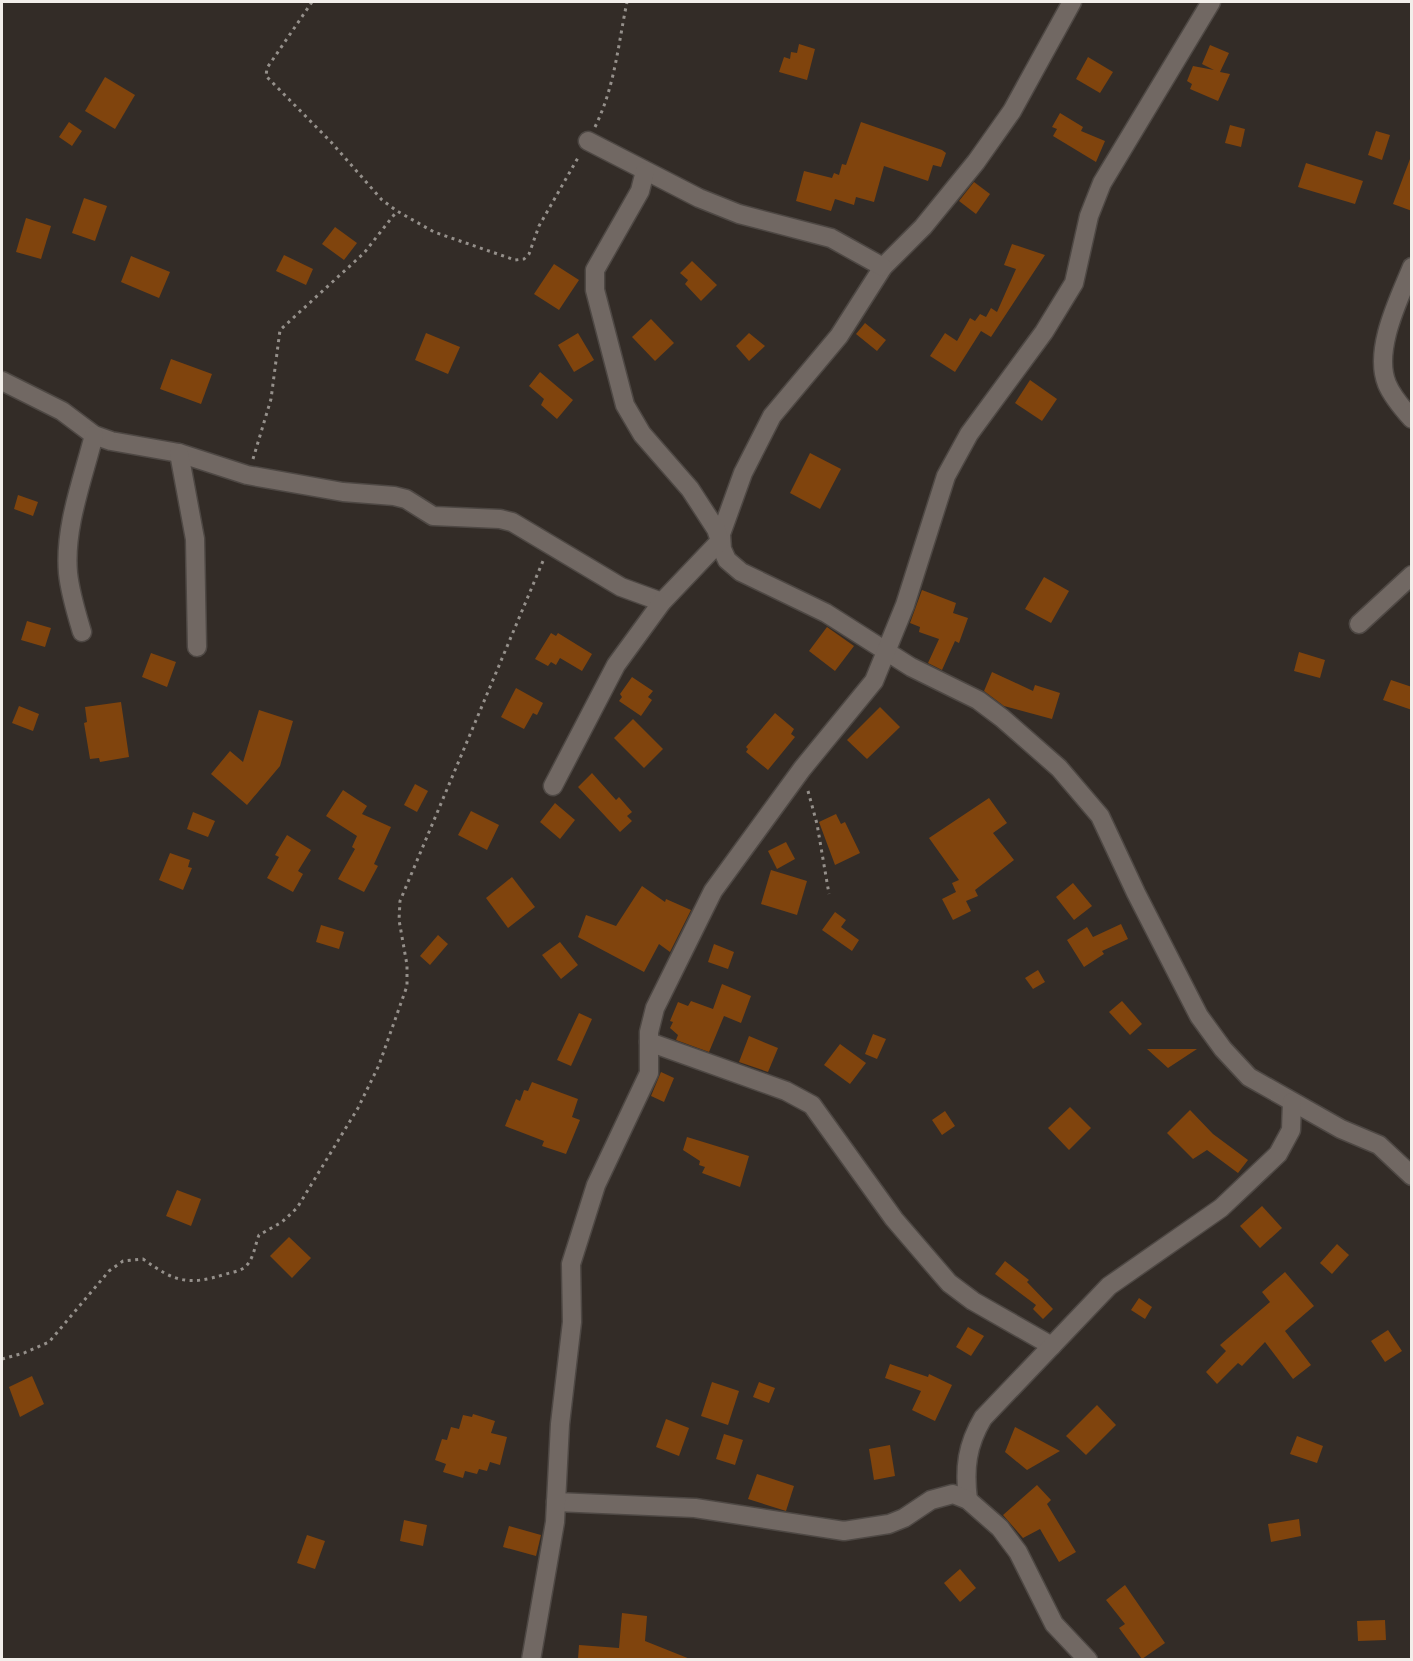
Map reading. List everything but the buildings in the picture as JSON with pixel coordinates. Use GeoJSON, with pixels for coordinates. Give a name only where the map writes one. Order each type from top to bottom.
{"type":"FeatureCollection","features":[{"type":"Feature","properties":{"kind":"street"},"geometry":{"type":"LineString","coordinates":[[553,786],[616,665],[662,602],[720,541],[743,474],[772,416],[840,336],[884,267],[923,227],[976,162],[1012,111],[1072,2]]}},
{"type":"Feature","properties":{"kind":"street"},"geometry":{"type":"LineString","coordinates":[[531,1659],[549,1565],[556,1502],[560,1424],[572,1322],[571,1264],[596,1185],[645,1085],[651,1064],[649,1042],[655,1008],[708,898],[802,769],[874,681],[905,605],[950,468],[969,434],[1044,332],[1074,283],[1089,216],[1102,183],[1211,2]]}},
{"type":"Feature","properties":{"kind":"street"},"geometry":{"type":"LineString","coordinates":[[588,141],[645,171],[739,214],[831,238],[884,267]]}},
{"type":"Feature","properties":{"kind":"street"},"geometry":{"type":"LineString","coordinates":[[645,171],[640,191],[595,270],[595,290],[622,384],[625,405],[642,434],[690,489],[716,529],[727,560],[741,572],[826,613],[911,668],[978,700],[1059,768],[1100,816],[1136,893],[1199,1016],[1223,1049],[1250,1077],[1341,1129],[1379,1145],[1412,1176]]}},
{"type":"Feature","properties":{"kind":"street"},"geometry":{"type":"LineString","coordinates":[[1412,267],[1393,314],[1382,359],[1387,384],[1412,418]]}},
{"type":"Feature","properties":{"kind":"street"},"geometry":{"type":"LineString","coordinates":[[2,381],[62,411],[94,435],[131,446],[178,453],[247,475],[343,492],[394,496],[406,499],[433,516],[500,519],[550,544],[621,587],[662,602]]}},
{"type":"Feature","properties":{"kind":"street"},"geometry":{"type":"LineString","coordinates":[[82,632],[72,598],[68,550],[70,532],[94,435]]}},
{"type":"Feature","properties":{"kind":"street"},"geometry":{"type":"LineString","coordinates":[[178,453],[195,539],[197,647]]}},
{"type":"Feature","properties":{"kind":"street"},"geometry":{"type":"LineString","coordinates":[[1359,624],[1412,575]]}},
{"type":"Feature","properties":{"kind":"street"},"geometry":{"type":"LineString","coordinates":[[649,1042],[786,1091],[812,1105],[894,1219],[949,1283],[973,1301],[1052,1347]]}},
{"type":"Feature","properties":{"kind":"street"},"geometry":{"type":"LineString","coordinates":[[968,1500],[965,1464],[974,1433],[983,1418],[1109,1286],[1221,1208],[1278,1154],[1291,1130],[1292,1102]]}},
{"type":"Feature","properties":{"kind":"street"},"geometry":{"type":"LineString","coordinates":[[556,1502],[695,1508],[844,1531],[889,1524],[944,1494],[953,1494],[968,1500],[1000,1528],[1018,1552],[1054,1624],[1088,1659]]}},
{"type":"Feature","properties":{"kind":"path"},"geometry":{"type":"LineString","coordinates":[[312,2],[267,68],[266,76],[317,127],[382,200],[397,212],[434,232],[515,260],[524,259],[529,254],[538,226],[588,141],[607,103],[627,2]]}},
{"type":"Feature","properties":{"kind":"path"},"geometry":{"type":"LineString","coordinates":[[247,475],[271,399],[280,330],[364,254],[397,212]]}},
{"type":"Feature","properties":{"kind":"path"},"geometry":{"type":"LineString","coordinates":[[2,1359],[24,1353],[49,1342],[109,1271],[123,1261],[143,1259],[167,1276],[191,1283],[220,1276],[245,1268],[252,1259],[260,1235],[282,1222],[297,1208],[358,1108],[379,1065],[406,986],[407,964],[399,920],[400,901],[550,544]]}},
{"type":"Feature","properties":{"kind":"path"},"geometry":{"type":"LineString","coordinates":[[802,769],[817,824],[829,894]]}}]}
